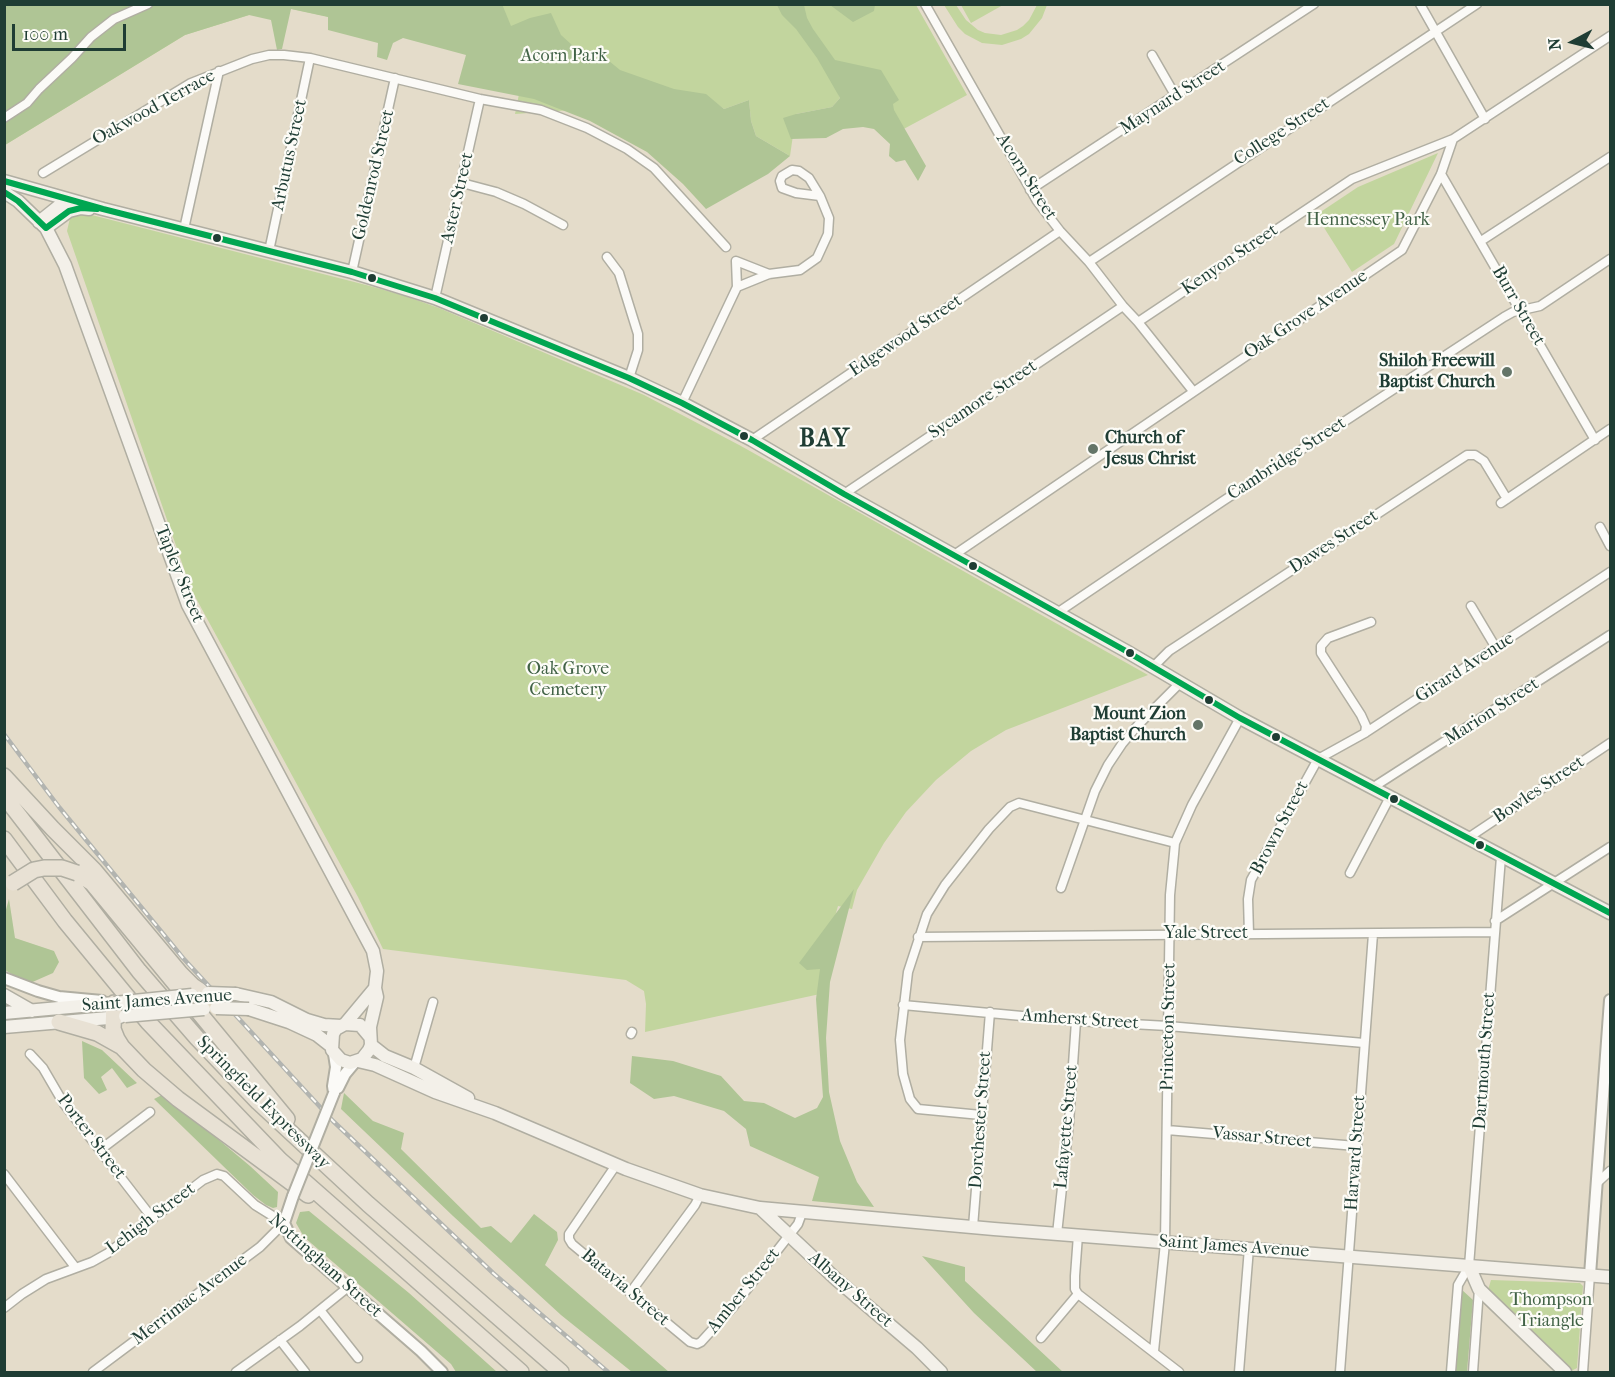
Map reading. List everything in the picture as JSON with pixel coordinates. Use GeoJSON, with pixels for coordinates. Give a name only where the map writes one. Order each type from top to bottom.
{"type":"FeatureCollection","features":[{"type":"Feature","properties":{"kind":"highway"},"geometry":{"type":"LineString","coordinates":[[4,776],[94,870],[205,1000]]}},
{"type":"Feature","properties":{"kind":"highway","name":"Springfield Expressway"},"geometry":{"type":"LineString","coordinates":[[4,796],[111,936],[197,1038],[273,1117],[561,1372]]}},
{"type":"Feature","properties":{"kind":"highway","name":"Springfield Expressway"},"geometry":{"type":"LineString","coordinates":[[4,839],[65,921],[148,1022],[280,1160],[521,1372]]}},
{"type":"Feature","properties":{"kind":"highway"},"geometry":{"type":"LineString","coordinates":[[9,887],[34,870],[44,868],[62,868],[77,873],[92,883],[284,1114],[343,1181]]}},
{"type":"Feature","properties":{"kind":"highway"},"geometry":{"type":"LineString","coordinates":[[117,1012],[113,1029],[122,1047]]}},
{"type":"Feature","properties":{"kind":"highway"},"geometry":{"type":"LineString","coordinates":[[59,1022],[97,1033],[122,1047],[144,1070],[178,1099],[290,1183],[357,1228]]}},
{"type":"Feature","properties":{"kind":"main road"},"geometry":{"type":"LineString","coordinates":[[4,181],[103,209],[352,272],[435,298],[629,378],[752,440],[1240,718],[1611,912]]}},
{"type":"Feature","properties":{"kind":"main road","name":"Tapley Street"},"geometry":{"type":"LineString","coordinates":[[4,192],[18,201],[43,225],[75,289],[188,605],[373,951],[377,971],[375,988],[377,997],[370,1027],[370,1041]]}},
{"type":"Feature","properties":{"kind":"main road"},"geometry":{"type":"LineString","coordinates":[[43,225],[64,202],[75,201]]}},
{"type":"Feature","properties":{"kind":"main road"},"geometry":{"type":"LineString","coordinates":[[43,225],[75,208],[103,209]]}},
{"type":"Feature","properties":{"kind":"main road"},"geometry":{"type":"LineString","coordinates":[[375,988],[333,1034],[333,1050],[345,1062],[375,1065],[435,1092],[495,1113]]}},
{"type":"Feature","properties":{"kind":"main road"},"geometry":{"type":"LineString","coordinates":[[4,994],[31,1011],[59,1022]]}},
{"type":"Feature","properties":{"kind":"main road","name":"Saint James Avenue"},"geometry":{"type":"LineString","coordinates":[[4,1027],[59,1022],[236,994],[271,1002],[307,1020],[324,1025],[343,1025]]}},
{"type":"Feature","properties":{"kind":"main road","name":"Saint James Avenue"},"geometry":{"type":"LineString","coordinates":[[4,1013],[117,1012],[205,1000],[289,1022],[317,1035],[333,1050]]}},
{"type":"Feature","properties":{"kind":"main road"},"geometry":{"type":"LineString","coordinates":[[343,1025],[360,1025],[370,1041],[385,1056],[414,1068],[495,1113]]}},
{"type":"Feature","properties":{"kind":"main road"},"geometry":{"type":"LineString","coordinates":[[356,1062],[366,1055],[370,1041]]}},
{"type":"Feature","properties":{"kind":"main road","name":"Saint James Avenue"},"geometry":{"type":"LineString","coordinates":[[495,1113],[616,1165],[700,1195],[760,1208],[905,1222],[1611,1277]]}},
{"type":"Feature","properties":{"kind":"main road","name":"Albany Street"},"geometry":{"type":"LineString","coordinates":[[760,1208],[788,1236],[917,1348],[941,1372]]}},
{"type":"Feature","properties":{"kind":"main road"},"geometry":{"type":"LineString","coordinates":[[1469,1266],[1479,1289],[1565,1372]]}},
{"type":"Feature","properties":{"kind":"street"},"geometry":{"type":"LineString","coordinates":[[4,118],[27,103],[91,37],[114,20],[148,4]]}},
{"type":"Feature","properties":{"kind":"street","name":"Acorn Street"},"geometry":{"type":"LineString","coordinates":[[925,4],[1037,201],[1060,231],[1089,261],[1193,391]]}},
{"type":"Feature","properties":{"kind":"street","name":"Maynard Street"},"geometry":{"type":"LineString","coordinates":[[1030,190],[1314,4]]}},
{"type":"Feature","properties":{"kind":"street"},"geometry":{"type":"LineString","coordinates":[[1420,4],[1485,119]]}},
{"type":"Feature","properties":{"kind":"street","name":"College Street"},"geometry":{"type":"LineString","coordinates":[[1089,261],[1477,4]]}},
{"type":"Feature","properties":{"kind":"street"},"geometry":{"type":"LineString","coordinates":[[1453,139],[1611,36]]}},
{"type":"Feature","properties":{"kind":"street","name":"Oakwood Terrace"},"geometry":{"type":"LineString","coordinates":[[43,173],[190,83],[252,59],[269,55],[310,58],[480,99],[541,110],[587,128],[627,148],[654,168],[726,247]]}},
{"type":"Feature","properties":{"kind":"street"},"geometry":{"type":"LineString","coordinates":[[1152,55],[1175,95]]}},
{"type":"Feature","properties":{"kind":"street","name":"Arbutus Street"},"geometry":{"type":"LineString","coordinates":[[269,251],[310,58]]}},
{"type":"Feature","properties":{"kind":"street"},"geometry":{"type":"LineString","coordinates":[[184,229],[219,71]]}},
{"type":"Feature","properties":{"kind":"street","name":"Goldenrod Street"},"geometry":{"type":"LineString","coordinates":[[352,272],[395,78]]}},
{"type":"Feature","properties":{"kind":"street","name":"Aster Street"},"geometry":{"type":"LineString","coordinates":[[435,298],[480,99]]}},
{"type":"Feature","properties":{"kind":"street","name":"Oak Grove Avenue"},"geometry":{"type":"LineString","coordinates":[[954,555],[1402,250],[1441,174],[1453,139]]}},
{"type":"Feature","properties":{"kind":"street","name":"Kenyon Street"},"geometry":{"type":"LineString","coordinates":[[1138,322],[1352,178],[1453,139]]}},
{"type":"Feature","properties":{"kind":"street"},"geometry":{"type":"LineString","coordinates":[[1481,241],[1611,157]]}},
{"type":"Feature","properties":{"kind":"street"},"geometry":{"type":"LineString","coordinates":[[737,287],[769,274],[800,270],[810,264],[821,252],[828,234],[830,218],[820,196],[813,183],[799,171],[792,170],[782,176],[780,181],[782,188],[796,193],[820,196]]}},
{"type":"Feature","properties":{"kind":"street","name":"Burr Street"},"geometry":{"type":"LineString","coordinates":[[1441,174],[1595,440]]}},
{"type":"Feature","properties":{"kind":"street"},"geometry":{"type":"LineString","coordinates":[[462,183],[506,196],[563,225]]}},
{"type":"Feature","properties":{"kind":"street","name":"Edgewood Street"},"geometry":{"type":"LineString","coordinates":[[752,440],[1060,231]]}},
{"type":"Feature","properties":{"kind":"street"},"geometry":{"type":"LineString","coordinates":[[607,257],[619,273],[638,334],[638,350],[629,378]]}},
{"type":"Feature","properties":{"kind":"street","name":"Cambridge Street"},"geometry":{"type":"LineString","coordinates":[[1057,613],[1222,501],[1495,323],[1513,312],[1540,306],[1611,259]]}},
{"type":"Feature","properties":{"kind":"street"},"geometry":{"type":"LineString","coordinates":[[682,403],[737,287],[736,261],[769,274]]}},
{"type":"Feature","properties":{"kind":"street","name":"Sycamore Street"},"geometry":{"type":"LineString","coordinates":[[844,494],[1123,306]]}},
{"type":"Feature","properties":{"kind":"street"},"geometry":{"type":"LineString","coordinates":[[1595,440],[1611,429]]}},
{"type":"Feature","properties":{"kind":"street","name":"Dawes Street"},"geometry":{"type":"LineString","coordinates":[[1152,668],[1169,651],[1467,455],[1475,454],[1484,461],[1504,501],[1595,440]]}},
{"type":"Feature","properties":{"kind":"street"},"geometry":{"type":"LineString","coordinates":[[1600,526],[1611,546]]}},
{"type":"Feature","properties":{"kind":"street","name":"Girard Avenue"},"geometry":{"type":"LineString","coordinates":[[1318,759],[1365,733],[1610,574]]}},
{"type":"Feature","properties":{"kind":"street"},"geometry":{"type":"LineString","coordinates":[[1471,606],[1496,648]]}},
{"type":"Feature","properties":{"kind":"street"},"geometry":{"type":"LineString","coordinates":[[1365,733],[1366,726],[1361,715],[1322,653],[1321,646],[1328,638],[1371,622]]}},
{"type":"Feature","properties":{"kind":"street","name":"Marion Street"},"geometry":{"type":"LineString","coordinates":[[1372,788],[1611,635]]}},
{"type":"Feature","properties":{"kind":"street"},"geometry":{"type":"LineString","coordinates":[[1061,888],[1104,774],[1122,744],[1180,683]]}},
{"type":"Feature","properties":{"kind":"street","name":"Princeton Street"},"geometry":{"type":"LineString","coordinates":[[1154,1351],[1165,1243],[1170,895],[1175,843],[1192,805],[1240,718]]}},
{"type":"Feature","properties":{"kind":"street","name":"Bowles Street"},"geometry":{"type":"LineString","coordinates":[[1468,838],[1611,743]]}},
{"type":"Feature","properties":{"kind":"street","name":"Brown Street"},"geometry":{"type":"LineString","coordinates":[[1249,934],[1248,899],[1251,880],[1318,759]]}},
{"type":"Feature","properties":{"kind":"street"},"geometry":{"type":"LineString","coordinates":[[1350,873],[1390,797]]}},
{"type":"Feature","properties":{"kind":"street"},"geometry":{"type":"LineString","coordinates":[[981,1115],[918,1109],[910,1099],[903,1074],[900,1040],[908,972],[927,915],[945,885],[988,829],[1010,807],[1019,803],[1175,843]]}},
{"type":"Feature","properties":{"kind":"street"},"geometry":{"type":"LineString","coordinates":[[1495,921],[1611,847]]}},
{"type":"Feature","properties":{"kind":"street","name":"Dartmouth Street"},"geometry":{"type":"LineString","coordinates":[[1451,1372],[1458,1285],[1469,1266],[1501,856]]}},
{"type":"Feature","properties":{"kind":"street","name":"Yale Street"},"geometry":{"type":"LineString","coordinates":[[918,937],[1494,932]]}},
{"type":"Feature","properties":{"kind":"street","name":"Harvard Street"},"geometry":{"type":"LineString","coordinates":[[1340,1372],[1373,934]]}},
{"type":"Feature","properties":{"kind":"street"},"geometry":{"type":"LineString","coordinates":[[4,978],[38,992],[117,1012]]}},
{"type":"Feature","properties":{"kind":"street"},"geometry":{"type":"LineString","coordinates":[[1582,1372],[1611,1000]]}},
{"type":"Feature","properties":{"kind":"street"},"geometry":{"type":"LineString","coordinates":[[414,1068],[433,1002]]}},
{"type":"Feature","properties":{"kind":"street","name":"Amherst Street"},"geometry":{"type":"LineString","coordinates":[[903,1005],[1364,1043]]}},
{"type":"Feature","properties":{"kind":"street","name":"Dorchester Street"},"geometry":{"type":"LineString","coordinates":[[973,1227],[990,1012]]}},
{"type":"Feature","properties":{"kind":"street","name":"Lafayette Street"},"geometry":{"type":"LineString","coordinates":[[1057,1234],[1069,1123],[1076,1021]]}},
{"type":"Feature","properties":{"kind":"street"},"geometry":{"type":"LineString","coordinates":[[333,1050],[336,1067],[334,1093]]}},
{"type":"Feature","properties":{"kind":"street","name":"Porter Street"},"geometry":{"type":"LineString","coordinates":[[30,1054],[43,1068],[64,1104],[153,1219]]}},
{"type":"Feature","properties":{"kind":"street"},"geometry":{"type":"LineString","coordinates":[[284,1223],[334,1093],[345,1074],[356,1062]]}},
{"type":"Feature","properties":{"kind":"street"},"geometry":{"type":"LineString","coordinates":[[100,1150],[150,1112]]}},
{"type":"Feature","properties":{"kind":"street","name":"Vassar Street"},"geometry":{"type":"LineString","coordinates":[[1167,1130],[1356,1146]]}},
{"type":"Feature","properties":{"kind":"street","name":"Batavia Street"},"geometry":{"type":"LineString","coordinates":[[616,1165],[569,1234],[569,1239],[630,1293],[690,1342],[697,1344]]}},
{"type":"Feature","properties":{"kind":"street"},"geometry":{"type":"LineString","coordinates":[[1598,1182],[1611,1171]]}},
{"type":"Feature","properties":{"kind":"street"},"geometry":{"type":"LineString","coordinates":[[4,1174],[75,1267]]}},
{"type":"Feature","properties":{"kind":"street","name":"Nottingham Street"},"geometry":{"type":"LineString","coordinates":[[203,1180],[218,1174],[224,1176],[255,1205],[284,1223],[291,1238],[442,1372]]}},
{"type":"Feature","properties":{"kind":"street","name":"Lehigh Street"},"geometry":{"type":"LineString","coordinates":[[4,1308],[46,1279],[92,1262],[108,1253],[203,1180]]}},
{"type":"Feature","properties":{"kind":"street"},"geometry":{"type":"LineString","coordinates":[[630,1293],[700,1195]]}},
{"type":"Feature","properties":{"kind":"street","name":"Amber Street"},"geometry":{"type":"LineString","coordinates":[[697,1344],[733,1307],[798,1224],[802,1213]]}},
{"type":"Feature","properties":{"kind":"street","name":"Merrimac Avenue"},"geometry":{"type":"LineString","coordinates":[[93,1372],[260,1247],[284,1223]]}},
{"type":"Feature","properties":{"kind":"street"},"geometry":{"type":"LineString","coordinates":[[1078,1235],[1075,1276],[1075,1289],[1078,1294],[1179,1372]]}},
{"type":"Feature","properties":{"kind":"street"},"geometry":{"type":"LineString","coordinates":[[1239,1372],[1249,1248]]}},
{"type":"Feature","properties":{"kind":"street"},"geometry":{"type":"LineString","coordinates":[[236,1372],[347,1288]]}},
{"type":"Feature","properties":{"kind":"street"},"geometry":{"type":"LineString","coordinates":[[1473,1372],[1479,1289]]}},
{"type":"Feature","properties":{"kind":"street"},"geometry":{"type":"LineString","coordinates":[[1041,1338],[1078,1294]]}},
{"type":"Feature","properties":{"kind":"street"},"geometry":{"type":"LineString","coordinates":[[320,1310],[358,1358]]}},
{"type":"Feature","properties":{"kind":"street"},"geometry":{"type":"LineString","coordinates":[[280,1340],[305,1372]]}},
{"type":"Feature","properties":{"kind":"green space"},"geometry":{"type":"Polygon","coordinates":[[[502,4],[511,26],[551,13],[561,35],[583,55],[609,61],[620,70],[674,89],[706,94],[724,109],[749,100],[751,121],[756,136],[790,156],[768,174],[706,209],[683,184],[647,152],[590,121],[534,99],[458,84],[466,55],[403,38],[393,43],[387,60],[377,57],[378,43],[328,30],[328,17],[291,9],[282,49],[277,50],[271,20],[249,15],[185,35],[5,145],[5,5],[502,4]]]}},
{"type":"Feature","properties":{"kind":"green space","name":"Acorn Park"},"geometry":{"type":"Polygon","coordinates":[[[5,5],[916,5],[967,95],[885,139],[837,91],[840,98],[832,107],[796,114],[790,156],[756,136],[751,121],[749,100],[724,109],[712,100],[515,114],[519,94],[497,53],[278,6],[185,35],[5,145],[5,5]]]}},
{"type":"Feature","properties":{"kind":"green space"},"geometry":{"type":"Polygon","coordinates":[[[777,5],[804,5],[813,29],[835,60],[881,70],[899,100],[893,104],[894,110],[926,166],[918,181],[905,160],[896,162],[889,156],[890,144],[874,129],[863,127],[843,129],[826,138],[791,139],[783,118],[832,107],[840,98],[817,58],[796,29],[782,15],[777,5]]]}},
{"type":"Feature","properties":{"kind":"green space"},"geometry":{"type":"Polygon","coordinates":[[[830,5],[875,5],[874,11],[853,22],[830,5]]]}},
{"type":"Feature","properties":{"kind":"green space"},"geometry":{"type":"Polygon","coordinates":[[[944,5],[956,5],[966,20],[978,30],[1001,35],[1023,26],[1037,5],[1047,5],[1042,18],[1029,34],[1002,45],[982,43],[965,34],[944,5]]]}},
{"type":"Feature","properties":{"kind":"green space"},"geometry":{"type":"Polygon","coordinates":[[[961,5],[1003,5],[971,23],[961,5]]]}},
{"type":"Feature","properties":{"kind":"green space","name":"Hennessey Park"},"geometry":{"type":"Polygon","coordinates":[[[1438,153],[1394,244],[1352,272],[1316,215],[1358,187],[1438,153]]]}},
{"type":"Feature","properties":{"kind":"green space","name":"Oak Grove Cemetery"},"geometry":{"type":"Polygon","coordinates":[[[84,213],[405,296],[439,308],[644,395],[741,446],[1148,675],[1006,730],[971,751],[936,780],[906,812],[884,843],[857,890],[852,909],[838,906],[820,994],[645,1032],[644,991],[626,980],[383,949],[358,897],[191,589],[67,231],[70,218],[84,213]]]}},
{"type":"Feature","properties":{"kind":"green space"},"geometry":{"type":"Polygon","coordinates":[[[854,889],[830,982],[826,1038],[829,1092],[840,1141],[857,1182],[874,1207],[812,1201],[819,1177],[750,1146],[746,1129],[724,1111],[674,1096],[654,1099],[630,1083],[632,1056],[673,1061],[721,1076],[744,1101],[764,1103],[795,1118],[817,1108],[823,1097],[816,999],[820,969],[807,970],[799,963],[854,889]]]}},
{"type":"Feature","properties":{"kind":"green space"},"geometry":{"type":"Polygon","coordinates":[[[9,899],[15,938],[54,951],[59,962],[53,973],[28,984],[5,970],[5,913],[9,899]]]}},
{"type":"Feature","properties":{"kind":"green space"},"geometry":{"type":"Polygon","coordinates":[[[82,1041],[102,1050],[137,1083],[127,1088],[112,1068],[101,1077],[107,1090],[99,1094],[84,1078],[82,1041]]]}},
{"type":"Feature","properties":{"kind":"green space"},"geometry":{"type":"Polygon","coordinates":[[[344,1093],[373,1121],[404,1133],[401,1149],[481,1228],[491,1226],[511,1243],[534,1214],[557,1232],[558,1240],[545,1265],[669,1372],[632,1372],[561,1315],[341,1109],[344,1093]]]}},
{"type":"Feature","properties":{"kind":"green space"},"geometry":{"type":"Polygon","coordinates":[[[164,1094],[278,1192],[277,1207],[266,1205],[253,1195],[154,1099],[164,1094]]]}},
{"type":"Feature","properties":{"kind":"green space"},"geometry":{"type":"Polygon","coordinates":[[[309,1211],[409,1293],[497,1372],[456,1372],[451,1364],[304,1237],[296,1223],[300,1212],[309,1211]]]}},
{"type":"Feature","properties":{"kind":"green space"},"geometry":{"type":"Polygon","coordinates":[[[922,1256],[965,1267],[965,1281],[1063,1372],[1037,1372],[974,1313],[922,1256]]]}},
{"type":"Feature","properties":{"kind":"green space","name":"Thompson Triangle"},"geometry":{"type":"Polygon","coordinates":[[[1491,1280],[1580,1283],[1583,1286],[1577,1368],[1571,1371],[1488,1290],[1491,1280]]]}},
{"type":"Feature","properties":{"kind":"green space"},"geometry":{"type":"Polygon","coordinates":[[[1461,1289],[1473,1300],[1467,1372],[1455,1372],[1461,1289]]]}},
{"type":"Feature","properties":{"kind":"railway"},"geometry":{"type":"LineString","coordinates":[[4,734],[59,807],[183,958],[333,1121],[493,1273],[608,1372]]}},
{"type":"Feature","properties":{"kind":"transit line"},"geometry":{"type":"LineString","coordinates":[[4,181],[103,209],[352,272],[435,298],[629,378],[752,440],[1240,718],[1610,913]]}},
{"type":"Feature","properties":{"kind":"transit line"},"geometry":{"type":"LineString","coordinates":[[4,192],[18,201],[46,228],[69,211],[81,208],[97,209]]}},
{"type":"Feature","properties":{"kind":"place","name":"Shiloh Freewill Baptist Church"},"geometry":{"type":"Point","coordinates":[1507,372]}},
{"type":"Feature","properties":{"kind":"place","name":"Church of Jesus Christ"},"geometry":{"type":"Point","coordinates":[1093,449]}},
{"type":"Feature","properties":{"kind":"place","name":"Mount Zion Baptist Church"},"geometry":{"type":"Point","coordinates":[1198,725]}},
{"type":"Feature","properties":{"kind":"district","name":"BAY"},"geometry":{"type":"Point","coordinates":[825,440]}}]}
